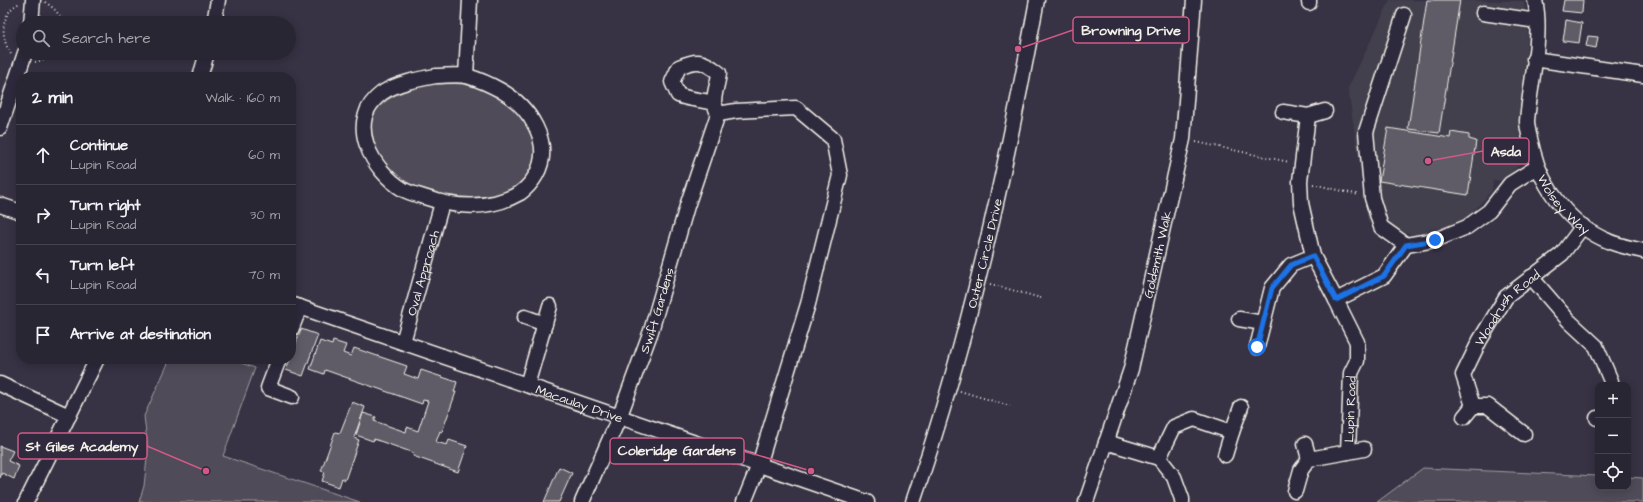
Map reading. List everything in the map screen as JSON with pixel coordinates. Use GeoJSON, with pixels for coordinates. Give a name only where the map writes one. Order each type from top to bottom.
{"type":"FeatureCollection","features":[{"type":"Feature","properties":{"kind":"street"},"geometry":{"type":"LineString","coordinates":[[215,16],[218,0]]}},
{"type":"Feature","properties":{"kind":"street"},"geometry":{"type":"LineString","coordinates":[[466,76],[470,0]]}},
{"type":"Feature","properties":{"kind":"street","name":"Outer Circle Drive"},"geometry":{"type":"LineString","coordinates":[[913,502],[939,425],[978,281],[1015,124],[1037,0]]}},
{"type":"Feature","properties":{"kind":"street","name":"Goldsmith Walk"},"geometry":{"type":"LineString","coordinates":[[1086,502],[1131,370],[1182,139],[1194,0]]}},
{"type":"Feature","properties":{"kind":"street","name":"Wolsey Way"},"geometry":{"type":"LineString","coordinates":[[1535,0],[1537,21],[1527,123],[1537,167],[1549,190],[1562,207],[1583,226],[1607,241],[1643,251]]}},
{"type":"Feature","properties":{"kind":"street"},"geometry":{"type":"LineString","coordinates":[[32,16],[33,1]]}},
{"type":"Feature","properties":{"kind":"street"},"geometry":{"type":"LineString","coordinates":[[1483,13],[1537,21]]}},
{"type":"Feature","properties":{"kind":"street"},"geometry":{"type":"LineString","coordinates":[[1404,16],[1366,132],[1371,192],[1381,227],[1406,245]]}},
{"type":"Feature","properties":{"kind":"street"},"geometry":{"type":"LineString","coordinates":[[1534,59],[1643,75]]}},
{"type":"Feature","properties":{"kind":"street"},"geometry":{"type":"LineString","coordinates":[[19,72],[23,60]]}},
{"type":"Feature","properties":{"kind":"street"},"geometry":{"type":"LineString","coordinates":[[201,72],[205,60]]}},
{"type":"Feature","properties":{"kind":"street"},"geometry":{"type":"LineString","coordinates":[[436,76],[466,76],[500,90],[522,106],[536,126],[542,145],[542,159],[539,170],[532,183],[520,192],[486,205],[465,206],[442,203],[404,190],[382,171],[366,144],[363,126],[370,106],[382,93],[412,81],[424,78],[436,76]]}},
{"type":"Feature","properties":{"kind":"street"},"geometry":{"type":"LineString","coordinates":[[0,128],[16,81]]}},
{"type":"Feature","properties":{"kind":"street","name":"Swift Gardens"},"geometry":{"type":"LineString","coordinates":[[582,502],[619,418],[650,331],[716,109],[736,111],[796,108],[833,139],[840,175],[808,304],[759,465]]}},
{"type":"Feature","properties":{"kind":"street"},"geometry":{"type":"LineString","coordinates":[[1284,112],[1308,116],[1325,111]]}},
{"type":"Feature","properties":{"kind":"street","name":"Lupin Road"},"geometry":{"type":"LineString","coordinates":[[1308,116],[1300,181],[1301,203],[1313,256],[1357,342],[1357,361],[1351,373],[1348,452]]}},
{"type":"Feature","properties":{"kind":"street"},"geometry":{"type":"LineString","coordinates":[[1336,300],[1384,276],[1406,245],[1435,240],[1467,227],[1489,211],[1510,184],[1537,167]]}},
{"type":"Feature","properties":{"kind":"street","name":"Oval Approach"},"geometry":{"type":"LineString","coordinates":[[403,342],[442,203]]}},
{"type":"Feature","properties":{"kind":"street"},"geometry":{"type":"LineString","coordinates":[[0,205],[16,210]]}},
{"type":"Feature","properties":{"kind":"street","name":"Woodrush Road"},"geometry":{"type":"LineString","coordinates":[[1473,406],[1463,375],[1480,340],[1506,297],[1562,254],[1583,226]]}},
{"type":"Feature","properties":{"kind":"street"},"geometry":{"type":"LineString","coordinates":[[1257,347],[1272,288],[1291,265],[1313,256]]}},
{"type":"Feature","properties":{"kind":"street"},"geometry":{"type":"LineString","coordinates":[[1531,277],[1569,321],[1596,346],[1611,382]]}},
{"type":"Feature","properties":{"kind":"street","name":"Macaulay Drive"},"geometry":{"type":"LineString","coordinates":[[296,306],[867,502]]}},
{"type":"Feature","properties":{"kind":"street"},"geometry":{"type":"LineString","coordinates":[[527,385],[550,306]]}},
{"type":"Feature","properties":{"kind":"street"},"geometry":{"type":"LineString","coordinates":[[524,317],[545,324]]}},
{"type":"Feature","properties":{"kind":"street"},"geometry":{"type":"LineString","coordinates":[[1239,319],[1263,323]]}},
{"type":"Feature","properties":{"kind":"street"},"geometry":{"type":"LineString","coordinates":[[26,502],[95,364]]}},
{"type":"Feature","properties":{"kind":"street"},"geometry":{"type":"LineString","coordinates":[[277,364],[268,388],[292,397]]}},
{"type":"Feature","properties":{"kind":"street"},"geometry":{"type":"LineString","coordinates":[[0,384],[69,416]]}},
{"type":"Feature","properties":{"kind":"street"},"geometry":{"type":"LineString","coordinates":[[1464,417],[1473,406],[1488,406],[1524,434]]}},
{"type":"Feature","properties":{"kind":"street"},"geometry":{"type":"LineString","coordinates":[[1224,455],[1241,407]]}},
{"type":"Feature","properties":{"kind":"street"},"geometry":{"type":"LineString","coordinates":[[1159,458],[1174,427],[1194,419],[1232,432]]}},
{"type":"Feature","properties":{"kind":"street"},"geometry":{"type":"LineString","coordinates":[[1106,442],[1159,458],[1174,477],[1182,502]]}},
{"type":"Feature","properties":{"kind":"street"},"geometry":{"type":"LineString","coordinates":[[1296,491],[1301,470],[1309,459],[1305,444]]}},
{"type":"Feature","properties":{"kind":"street","name":"Lupin Road"},"geometry":{"type":"LineString","coordinates":[[1309,459],[1364,449]]}},
{"type":"Feature","properties":{"kind":"street"},"geometry":{"type":"LineString","coordinates":[[744,502],[759,465]]}},
{"type":"Feature","properties":{"kind":"path"},"geometry":{"type":"LineString","coordinates":[[16,56],[7,49],[1,30],[7,12],[14,5],[33,1],[53,7],[60,16]]}},
{"type":"Feature","properties":{"kind":"path"},"geometry":{"type":"LineString","coordinates":[[28,60],[33,63],[44,60]]}},
{"type":"Feature","properties":{"kind":"path"},"geometry":{"type":"LineString","coordinates":[[1182,139],[1302,165]]}},
{"type":"Feature","properties":{"kind":"path"},"geometry":{"type":"LineString","coordinates":[[1300,181],[1371,192]]}},
{"type":"Feature","properties":{"kind":"path"},"geometry":{"type":"LineString","coordinates":[[978,281],[1041,298]]}},
{"type":"Feature","properties":{"kind":"path"},"geometry":{"type":"LineString","coordinates":[[949,388],[1010,406]]}},
{"type":"Feature","properties":{"kind":"shaded area"},"geometry":{"type":"Polygon","coordinates":[[[1390,0],[1524,1],[1528,34],[1519,124],[1521,163],[1503,181],[1493,180],[1492,191],[1467,218],[1447,229],[1418,236],[1368,223],[1348,88],[1390,0]]]}},
{"type":"Feature","properties":{"kind":"shaded area"},"geometry":{"type":"Polygon","coordinates":[[[432,84],[462,84],[480,88],[504,100],[518,111],[527,121],[534,134],[535,154],[532,168],[520,183],[509,190],[487,199],[474,200],[431,192],[403,180],[392,173],[384,165],[369,139],[369,126],[373,116],[379,107],[398,94],[410,89],[432,84]]]}},
{"type":"Feature","properties":{"kind":"shaded area"},"geometry":{"type":"Polygon","coordinates":[[[168,364],[244,364],[255,368],[223,456],[360,502],[139,502],[144,486],[148,449],[144,416],[168,364]]]}},
{"type":"Feature","properties":{"kind":"shaded area"},"geometry":{"type":"Polygon","coordinates":[[[1423,468],[1595,476],[1595,490],[1631,490],[1631,477],[1643,478],[1643,502],[1377,502],[1423,468]]]}},
{"type":"Feature","properties":{"kind":"building"},"geometry":{"type":"Polygon","coordinates":[[[1427,0],[1460,0],[1439,133],[1408,129],[1427,0]]]}},
{"type":"Feature","properties":{"kind":"building"},"geometry":{"type":"Polygon","coordinates":[[[1564,0],[1583,0],[1582,13],[1562,11],[1564,0]]]}},
{"type":"Feature","properties":{"kind":"building"},"geometry":{"type":"Polygon","coordinates":[[[1566,20],[1582,23],[1579,43],[1563,41],[1566,20]]]}},
{"type":"Feature","properties":{"kind":"building"},"geometry":{"type":"Polygon","coordinates":[[[1588,36],[1598,37],[1596,48],[1586,46],[1588,36]]]}},
{"type":"Feature","properties":{"kind":"building"},"geometry":{"type":"Polygon","coordinates":[[[1388,128],[1450,138],[1451,132],[1469,135],[1469,139],[1476,141],[1468,195],[1379,181],[1388,128]]]}},
{"type":"Feature","properties":{"kind":"building"},"geometry":{"type":"Polygon","coordinates":[[[301,329],[318,335],[303,376],[286,370],[288,364],[296,364],[296,343],[301,329]]]}},
{"type":"Feature","properties":{"kind":"building"},"geometry":{"type":"Polygon","coordinates":[[[320,341],[332,345],[333,341],[346,345],[343,353],[351,356],[354,348],[407,366],[404,374],[418,379],[421,370],[457,382],[454,392],[456,392],[442,432],[440,431],[436,442],[447,445],[449,440],[467,446],[458,472],[413,456],[414,453],[374,439],[373,441],[356,435],[363,413],[376,417],[374,421],[406,432],[407,427],[418,431],[428,401],[423,400],[422,404],[325,370],[324,374],[310,369],[320,341]]]}},
{"type":"Feature","properties":{"kind":"building"},"geometry":{"type":"Polygon","coordinates":[[[352,402],[365,407],[354,438],[359,440],[345,480],[342,478],[339,487],[322,481],[325,472],[321,471],[335,432],[340,433],[352,402]]]}},
{"type":"Feature","properties":{"kind":"building"},"geometry":{"type":"Polygon","coordinates":[[[0,446],[13,451],[8,461],[19,466],[14,479],[2,473],[0,478],[0,446]]]}},
{"type":"Feature","properties":{"kind":"building"},"geometry":{"type":"Polygon","coordinates":[[[559,467],[572,473],[559,502],[544,502],[559,467]]]}},
{"type":"Feature","properties":{"kind":"place","name":"Browning Drive"},"geometry":{"type":"Point","coordinates":[1018,49]}},
{"type":"Feature","properties":{"kind":"place","name":"Asda"},"geometry":{"type":"Point","coordinates":[1428,161]}},
{"type":"Feature","properties":{"kind":"place","name":"St Giles Academy"},"geometry":{"type":"Point","coordinates":[206,471]}},
{"type":"Feature","properties":{"kind":"place","name":"Coleridge Gardens"},"geometry":{"type":"Point","coordinates":[811,471]}},
{"type":"Feature","properties":{"kind":"route"},"geometry":{"type":"LineString","coordinates":[[1257,347],[1272,288],[1291,265],[1313,256],[1336,300],[1384,276],[1406,245],[1435,240]]}}]}
